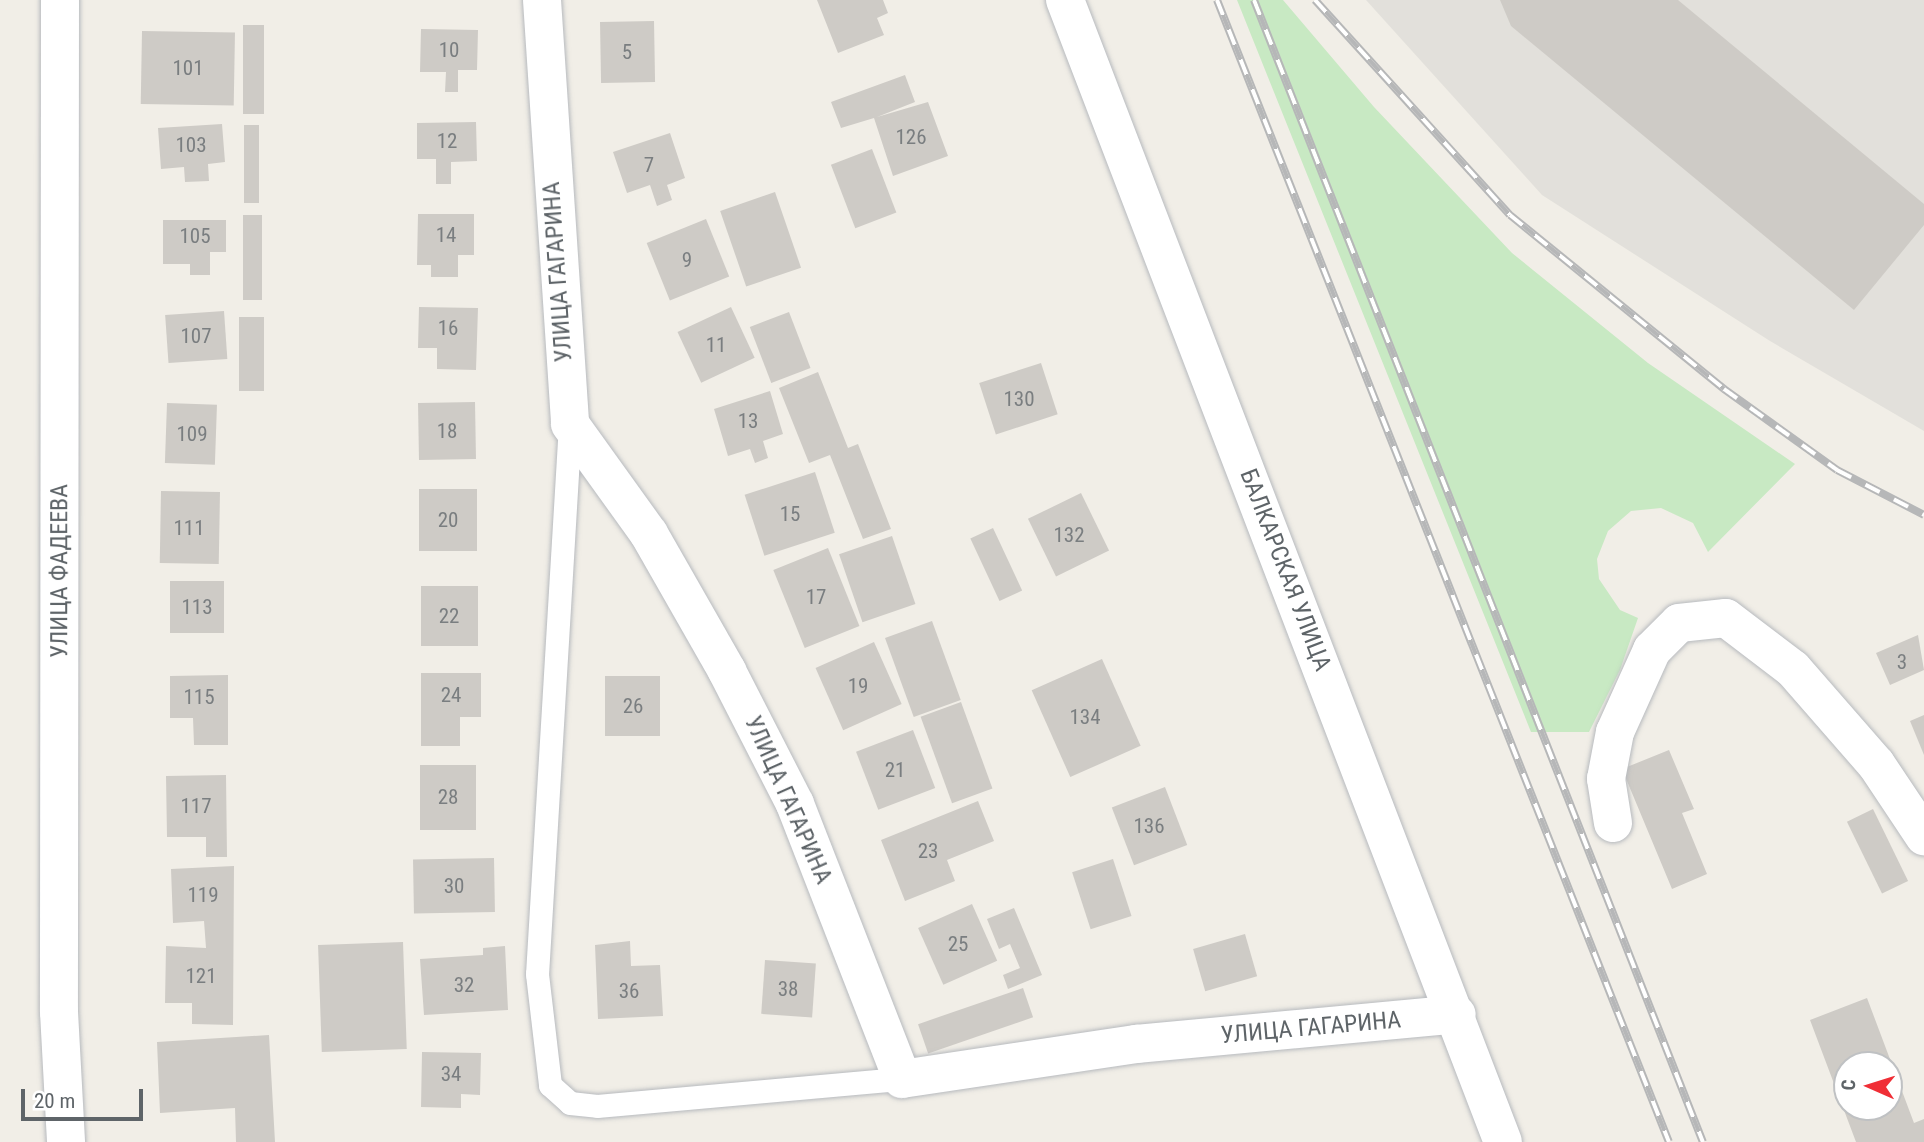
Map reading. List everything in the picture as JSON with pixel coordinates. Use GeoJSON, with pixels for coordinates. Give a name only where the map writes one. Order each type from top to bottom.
{"type":"FeatureCollection","features":[{"type":"Feature","properties":{"kind":"street","name":"УЛИЦА ФАДЕЕВА"},"geometry":{"type":"LineString","coordinates":[[60,0],[59,1012],[65,1142]]}},
{"type":"Feature","properties":{"kind":"street","name":"УЛИЦА ГАГАРИНА"},"geometry":{"type":"LineString","coordinates":[[542,0],[570,424],[649,534],[789,792],[902,1079],[1136,1044],[1457,1014]]}},
{"type":"Feature","properties":{"kind":"street","name":"БАЛКАРСКАЯ УЛИЦА"},"geometry":{"type":"LineString","coordinates":[[1065,0],[1457,1014],[1503,1142]]}},
{"type":"Feature","properties":{"kind":"street"},"geometry":{"type":"LineString","coordinates":[[1613,823],[1606,779],[1615,732],[1652,650],[1679,623],[1726,618],[1793,669],[1876,764],[1924,835]]}},
{"type":"Feature","properties":{"kind":"lane"},"geometry":{"type":"LineString","coordinates":[[570,424],[537,974],[550,1085],[570,1103],[597,1106],[902,1079]]}},
{"type":"Feature","properties":{"kind":"shaded area"},"geometry":{"type":"Polygon","coordinates":[[[1366,0],[1924,0],[1924,431],[1770,341],[1542,195],[1366,0]]]}},
{"type":"Feature","properties":{"kind":"green space"},"geometry":{"type":"Polygon","coordinates":[[[1237,0],[1283,0],[1374,107],[1512,253],[1648,363],[1795,464],[1708,552],[1693,523],[1661,508],[1631,511],[1608,531],[1597,559],[1599,579],[1620,610],[1638,618],[1620,670],[1589,732],[1531,732],[1237,0]]]}},
{"type":"Feature","properties":{"kind":"building"},"geometry":{"type":"Polygon","coordinates":[[[817,0],[883,0],[888,13],[877,18],[884,35],[838,53],[817,0]]]}},
{"type":"Feature","properties":{"kind":"building"},"geometry":{"type":"Polygon","coordinates":[[[1500,0],[1678,0],[1924,204],[1924,225],[1854,310],[1511,26],[1500,0]]]}},
{"type":"Feature","properties":{"kind":"building"},"geometry":{"type":"Polygon","coordinates":[[[654,21],[655,82],[601,83],[600,22],[654,21]]]}},
{"type":"Feature","properties":{"kind":"building"},"geometry":{"type":"Polygon","coordinates":[[[243,25],[264,25],[264,114],[243,114],[243,25]]]}},
{"type":"Feature","properties":{"kind":"building"},"geometry":{"type":"Polygon","coordinates":[[[421,29],[478,30],[477,70],[458,70],[458,92],[445,92],[446,72],[420,72],[421,29]]]}},
{"type":"Feature","properties":{"kind":"building"},"geometry":{"type":"Polygon","coordinates":[[[142,31],[235,33],[234,106],[141,104],[142,31]]]}},
{"type":"Feature","properties":{"kind":"building"},"geometry":{"type":"Polygon","coordinates":[[[905,75],[915,102],[877,117],[928,102],[948,156],[893,176],[874,118],[841,128],[831,102],[905,75]]]}},
{"type":"Feature","properties":{"kind":"building"},"geometry":{"type":"Polygon","coordinates":[[[476,122],[477,161],[451,162],[451,184],[436,184],[436,159],[417,159],[417,123],[476,122]]]}},
{"type":"Feature","properties":{"kind":"building"},"geometry":{"type":"Polygon","coordinates":[[[222,124],[225,162],[208,164],[209,181],[185,182],[184,167],[161,169],[158,128],[222,124]]]}},
{"type":"Feature","properties":{"kind":"building"},"geometry":{"type":"Polygon","coordinates":[[[244,125],[259,125],[259,203],[244,203],[244,125]]]}},
{"type":"Feature","properties":{"kind":"building"},"geometry":{"type":"Polygon","coordinates":[[[670,133],[685,178],[667,185],[672,200],[657,206],[650,185],[627,193],[613,152],[670,133]]]}},
{"type":"Feature","properties":{"kind":"building"},"geometry":{"type":"Polygon","coordinates":[[[872,149],[896,212],[855,228],[831,165],[872,149]]]}},
{"type":"Feature","properties":{"kind":"building"},"geometry":{"type":"Polygon","coordinates":[[[775,192],[801,268],[746,287],[720,211],[775,192]]]}},
{"type":"Feature","properties":{"kind":"building"},"geometry":{"type":"Polygon","coordinates":[[[418,214],[474,214],[474,255],[458,255],[458,277],[431,277],[431,265],[417,265],[418,214]]]}},
{"type":"Feature","properties":{"kind":"building"},"geometry":{"type":"Polygon","coordinates":[[[243,215],[262,215],[262,300],[243,300],[243,215]]]}},
{"type":"Feature","properties":{"kind":"building"},"geometry":{"type":"Polygon","coordinates":[[[706,219],[729,276],[670,300],[647,243],[706,219]]]}},
{"type":"Feature","properties":{"kind":"building"},"geometry":{"type":"Polygon","coordinates":[[[163,220],[226,220],[226,252],[210,252],[210,275],[190,275],[190,264],[163,264],[163,220]]]}},
{"type":"Feature","properties":{"kind":"building"},"geometry":{"type":"Polygon","coordinates":[[[419,307],[478,308],[476,370],[437,369],[437,348],[418,348],[419,307]]]}},
{"type":"Feature","properties":{"kind":"building"},"geometry":{"type":"Polygon","coordinates":[[[731,307],[755,358],[701,383],[678,332],[731,307]]]}},
{"type":"Feature","properties":{"kind":"building"},"geometry":{"type":"Polygon","coordinates":[[[224,311],[227,359],[168,363],[165,315],[224,311]]]}},
{"type":"Feature","properties":{"kind":"building"},"geometry":{"type":"Polygon","coordinates":[[[789,312],[811,368],[771,383],[750,327],[789,312]]]}},
{"type":"Feature","properties":{"kind":"building"},"geometry":{"type":"Polygon","coordinates":[[[239,317],[264,317],[264,391],[239,391],[239,317]]]}},
{"type":"Feature","properties":{"kind":"building"},"geometry":{"type":"Polygon","coordinates":[[[1041,363],[1058,414],[996,434],[979,383],[1041,363]]]}},
{"type":"Feature","properties":{"kind":"building"},"geometry":{"type":"Polygon","coordinates":[[[818,372],[848,448],[858,444],[891,529],[863,539],[830,455],[809,463],[779,388],[818,372]]]}},
{"type":"Feature","properties":{"kind":"building"},"geometry":{"type":"Polygon","coordinates":[[[770,391],[783,434],[763,441],[768,458],[755,463],[750,449],[728,456],[714,409],[770,391]]]}},
{"type":"Feature","properties":{"kind":"building"},"geometry":{"type":"Polygon","coordinates":[[[475,402],[476,459],[419,460],[418,403],[475,402]]]}},
{"type":"Feature","properties":{"kind":"building"},"geometry":{"type":"Polygon","coordinates":[[[167,403],[217,405],[215,465],[165,463],[167,403]]]}},
{"type":"Feature","properties":{"kind":"building"},"geometry":{"type":"Polygon","coordinates":[[[815,472],[835,533],[764,556],[745,495],[815,472]]]}},
{"type":"Feature","properties":{"kind":"building"},"geometry":{"type":"Polygon","coordinates":[[[419,489],[477,489],[477,551],[419,551],[419,489]]]}},
{"type":"Feature","properties":{"kind":"building"},"geometry":{"type":"Polygon","coordinates":[[[161,491],[220,492],[219,564],[160,563],[161,491]]]}},
{"type":"Feature","properties":{"kind":"building"},"geometry":{"type":"Polygon","coordinates":[[[1081,493],[1109,551],[1056,576],[1028,519],[1081,493]]]}},
{"type":"Feature","properties":{"kind":"building"},"geometry":{"type":"Polygon","coordinates":[[[993,528],[1022,591],[1000,601],[970,539],[993,528]]]}},
{"type":"Feature","properties":{"kind":"building"},"geometry":{"type":"Polygon","coordinates":[[[892,536],[915,604],[862,622],[839,554],[892,536]]]}},
{"type":"Feature","properties":{"kind":"building"},"geometry":{"type":"Polygon","coordinates":[[[828,548],[859,626],[805,648],[773,570],[828,548]]]}},
{"type":"Feature","properties":{"kind":"building"},"geometry":{"type":"Polygon","coordinates":[[[170,581],[224,581],[224,633],[170,633],[170,581]]]}},
{"type":"Feature","properties":{"kind":"building"},"geometry":{"type":"Polygon","coordinates":[[[421,586],[478,586],[478,646],[421,646],[421,586]]]}},
{"type":"Feature","properties":{"kind":"building"},"geometry":{"type":"Polygon","coordinates":[[[932,621],[961,700],[914,717],[885,638],[932,621]]]}},
{"type":"Feature","properties":{"kind":"building"},"geometry":{"type":"Polygon","coordinates":[[[1918,635],[1924,670],[1890,685],[1876,653],[1918,635]]]}},
{"type":"Feature","properties":{"kind":"building"},"geometry":{"type":"Polygon","coordinates":[[[874,642],[902,704],[843,730],[816,668],[874,642]]]}},
{"type":"Feature","properties":{"kind":"building"},"geometry":{"type":"Polygon","coordinates":[[[1102,659],[1141,746],[1070,777],[1032,690],[1102,659]]]}},
{"type":"Feature","properties":{"kind":"building"},"geometry":{"type":"Polygon","coordinates":[[[421,673],[481,673],[481,717],[460,717],[460,746],[421,746],[421,673]]]}},
{"type":"Feature","properties":{"kind":"building"},"geometry":{"type":"Polygon","coordinates":[[[228,675],[228,745],[194,745],[193,718],[170,718],[170,676],[228,675]]]}},
{"type":"Feature","properties":{"kind":"building"},"geometry":{"type":"Polygon","coordinates":[[[605,676],[660,676],[660,736],[605,736],[605,676]]]}},
{"type":"Feature","properties":{"kind":"building"},"geometry":{"type":"Polygon","coordinates":[[[961,702],[992,788],[952,803],[921,717],[961,702]]]}},
{"type":"Feature","properties":{"kind":"building"},"geometry":{"type":"Polygon","coordinates":[[[1924,715],[1924,755],[1910,721],[1924,715]]]}},
{"type":"Feature","properties":{"kind":"building"},"geometry":{"type":"Polygon","coordinates":[[[913,730],[935,788],[878,810],[856,752],[913,730]]]}},
{"type":"Feature","properties":{"kind":"building"},"geometry":{"type":"Polygon","coordinates":[[[1669,750],[1694,809],[1682,813],[1707,874],[1672,889],[1622,769],[1669,750]]]}},
{"type":"Feature","properties":{"kind":"building"},"geometry":{"type":"Polygon","coordinates":[[[420,765],[476,765],[476,830],[420,830],[420,765]]]}},
{"type":"Feature","properties":{"kind":"building"},"geometry":{"type":"Polygon","coordinates":[[[226,775],[227,857],[206,857],[206,837],[167,837],[166,776],[226,775]]]}},
{"type":"Feature","properties":{"kind":"building"},"geometry":{"type":"Polygon","coordinates":[[[1165,787],[1187,845],[1134,865],[1112,807],[1165,787]]]}},
{"type":"Feature","properties":{"kind":"building"},"geometry":{"type":"Polygon","coordinates":[[[978,801],[994,841],[947,860],[955,881],[905,901],[881,840],[978,801]]]}},
{"type":"Feature","properties":{"kind":"building"},"geometry":{"type":"Polygon","coordinates":[[[1873,809],[1908,881],[1882,894],[1847,822],[1873,809]]]}},
{"type":"Feature","properties":{"kind":"building"},"geometry":{"type":"Polygon","coordinates":[[[494,858],[495,912],[414,913],[413,859],[494,858]]]}},
{"type":"Feature","properties":{"kind":"building"},"geometry":{"type":"Polygon","coordinates":[[[1113,859],[1132,916],[1091,929],[1072,872],[1113,859]]]}},
{"type":"Feature","properties":{"kind":"building"},"geometry":{"type":"Polygon","coordinates":[[[234,866],[233,1025],[192,1024],[192,1003],[165,1003],[166,946],[206,948],[204,921],[173,923],[171,869],[234,866]]]}},
{"type":"Feature","properties":{"kind":"building"},"geometry":{"type":"Polygon","coordinates":[[[972,904],[997,961],[943,985],[918,928],[972,904]]]}},
{"type":"Feature","properties":{"kind":"building"},"geometry":{"type":"Polygon","coordinates":[[[1014,908],[1042,975],[1008,989],[1003,975],[1020,968],[1010,944],[999,949],[987,919],[1014,908]]]}},
{"type":"Feature","properties":{"kind":"building"},"geometry":{"type":"Polygon","coordinates":[[[1245,934],[1257,976],[1205,991],[1193,949],[1245,934]]]}},
{"type":"Feature","properties":{"kind":"building"},"geometry":{"type":"Polygon","coordinates":[[[630,941],[631,966],[660,965],[663,1016],[598,1019],[595,945],[630,941]]]}},
{"type":"Feature","properties":{"kind":"building"},"geometry":{"type":"Polygon","coordinates":[[[403,942],[407,1049],[322,1052],[318,945],[403,942]]]}},
{"type":"Feature","properties":{"kind":"building"},"geometry":{"type":"Polygon","coordinates":[[[505,946],[508,1010],[424,1015],[420,959],[483,955],[483,948],[505,946]]]}},
{"type":"Feature","properties":{"kind":"building"},"geometry":{"type":"Polygon","coordinates":[[[765,960],[816,964],[812,1017],[761,1014],[765,960]]]}},
{"type":"Feature","properties":{"kind":"building"},"geometry":{"type":"Polygon","coordinates":[[[1023,988],[1033,1017],[928,1053],[918,1024],[1023,988]]]}},
{"type":"Feature","properties":{"kind":"building"},"geometry":{"type":"Polygon","coordinates":[[[1867,998],[1887,1051],[1833,1051],[1833,1081],[1810,1020],[1867,998]]]}},
{"type":"Feature","properties":{"kind":"building"},"geometry":{"type":"Polygon","coordinates":[[[269,1035],[275,1142],[236,1142],[235,1108],[160,1113],[157,1042],[269,1035]]]}},
{"type":"Feature","properties":{"kind":"building"},"geometry":{"type":"Polygon","coordinates":[[[422,1052],[481,1053],[480,1095],[461,1094],[461,1108],[421,1107],[422,1052]]]}},
{"type":"Feature","properties":{"kind":"building"},"geometry":{"type":"Polygon","coordinates":[[[1903,1094],[1914,1123],[1924,1119],[1924,1142],[1856,1142],[1848,1121],[1903,1121],[1903,1094]]]}},
{"type":"Feature","properties":{"kind":"railway"},"geometry":{"type":"LineString","coordinates":[[1217,0],[1669,1142]]}},
{"type":"Feature","properties":{"kind":"railway"},"geometry":{"type":"LineString","coordinates":[[1254,0],[1703,1142]]}},
{"type":"Feature","properties":{"kind":"railway"},"geometry":{"type":"LineString","coordinates":[[1315,0],[1510,215],[1724,389],[1837,470],[1924,515]]}}]}
